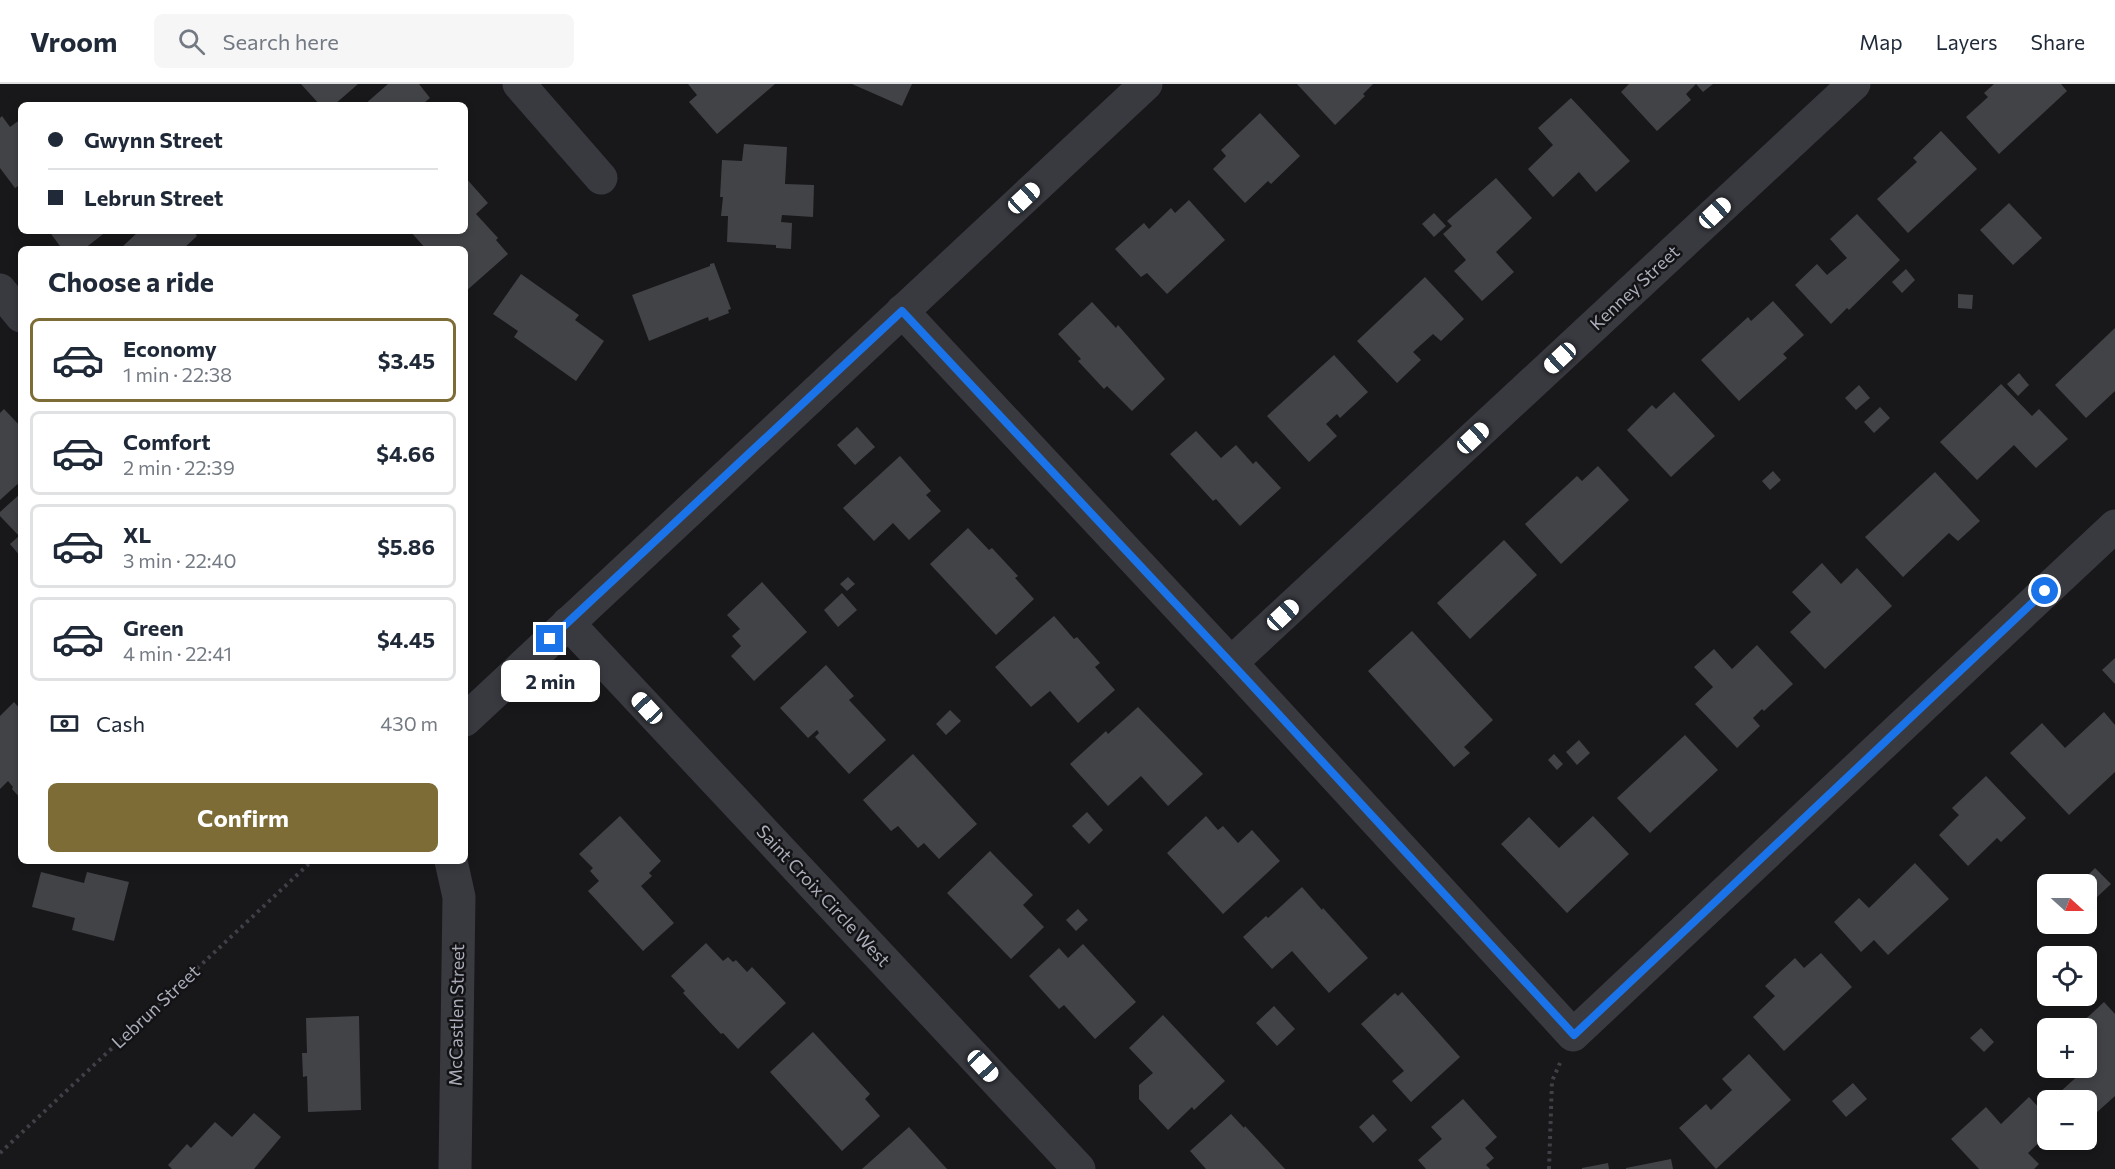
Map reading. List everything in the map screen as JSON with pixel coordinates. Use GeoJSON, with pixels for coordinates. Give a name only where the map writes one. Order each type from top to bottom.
{"type":"FeatureCollection","features":[{"type":"Feature","properties":{"kind":"street"},"geometry":{"type":"LineString","coordinates":[[519,84],[601,178]]}},
{"type":"Feature","properties":{"kind":"street"},"geometry":{"type":"LineString","coordinates":[[468,717],[1146,84]]}},
{"type":"Feature","properties":{"kind":"street","name":"Kenney Street"},"geometry":{"type":"LineString","coordinates":[[1231,663],[1854,84]]}},
{"type":"Feature","properties":{"kind":"street"},"geometry":{"type":"LineString","coordinates":[[0,290],[18,312]]}},
{"type":"Feature","properties":{"kind":"street"},"geometry":{"type":"LineString","coordinates":[[902,311],[1574,1035],[2115,526]]}},
{"type":"Feature","properties":{"kind":"street","name":"Saint Croix Circle West"},"geometry":{"type":"LineString","coordinates":[[568,623],[1078,1169]]}},
{"type":"Feature","properties":{"kind":"street","name":"McCastlen Street"},"geometry":{"type":"LineString","coordinates":[[452,864],[459,897],[455,1169]]}},
{"type":"Feature","properties":{"kind":"path","name":"Lebrun Street"},"geometry":{"type":"LineString","coordinates":[[0,1153],[309,864]]}},
{"type":"Feature","properties":{"kind":"path"},"geometry":{"type":"LineString","coordinates":[[1550,1169],[1552,1081],[1574,1035]]}},
{"type":"Feature","properties":{"kind":"building"},"geometry":{"type":"Polygon","coordinates":[[[301,84],[358,84],[337,102],[317,102],[301,84]]]}},
{"type":"Feature","properties":{"kind":"building"},"geometry":{"type":"Polygon","coordinates":[[[388,84],[419,84],[430,98],[425,102],[367,102],[388,84]]]}},
{"type":"Feature","properties":{"kind":"building"},"geometry":{"type":"Polygon","coordinates":[[[688,84],[775,84],[717,134],[689,102],[697,95],[688,84]]]}},
{"type":"Feature","properties":{"kind":"building"},"geometry":{"type":"Polygon","coordinates":[[[852,84],[912,84],[902,106],[852,84]]]}},
{"type":"Feature","properties":{"kind":"building"},"geometry":{"type":"Polygon","coordinates":[[[1297,84],[1373,84],[1363,94],[1365,96],[1335,125],[1297,84]]]}},
{"type":"Feature","properties":{"kind":"building"},"geometry":{"type":"Polygon","coordinates":[[[1629,84],[1696,84],[1686,94],[1691,100],[1657,131],[1621,92],[1629,84]]]}},
{"type":"Feature","properties":{"kind":"building"},"geometry":{"type":"Polygon","coordinates":[[[1696,84],[1713,84],[1703,92],[1696,84]]]}},
{"type":"Feature","properties":{"kind":"building"},"geometry":{"type":"Polygon","coordinates":[[[1994,84],[2061,84],[2067,91],[1999,154],[1966,117],[1988,97],[1984,93],[1994,84]]]}},
{"type":"Feature","properties":{"kind":"building"},"geometry":{"type":"Polygon","coordinates":[[[1571,98],[1630,161],[1596,192],[1579,172],[1553,197],[1528,169],[1553,145],[1538,128],[1571,98]]]}},
{"type":"Feature","properties":{"kind":"building"},"geometry":{"type":"Polygon","coordinates":[[[1260,113],[1300,156],[1271,184],[1268,181],[1245,203],[1213,169],[1226,156],[1221,150],[1260,113]]]}},
{"type":"Feature","properties":{"kind":"building"},"geometry":{"type":"Polygon","coordinates":[[[2,116],[10,127],[18,121],[18,186],[15,188],[0,168],[0,118],[2,116]]]}},
{"type":"Feature","properties":{"kind":"building"},"geometry":{"type":"Polygon","coordinates":[[[1941,131],[1977,169],[1908,233],[1877,199],[1917,162],[1913,158],[1941,131]]]}},
{"type":"Feature","properties":{"kind":"building"},"geometry":{"type":"Polygon","coordinates":[[[744,144],[787,147],[785,184],[814,185],[813,217],[782,215],[781,222],[792,223],[791,249],[776,248],[776,245],[727,242],[728,216],[721,216],[722,160],[742,161],[744,144]]]}},
{"type":"Feature","properties":{"kind":"building"},"geometry":{"type":"Polygon","coordinates":[[[1496,178],[1532,218],[1496,252],[1514,272],[1482,301],[1454,271],[1466,260],[1443,234],[1452,226],[1447,221],[1496,178]]]}},
{"type":"Feature","properties":{"kind":"building"},"geometry":{"type":"Polygon","coordinates":[[[468,180],[488,203],[476,214],[498,238],[496,240],[508,254],[468,289],[468,246],[423,246],[413,234],[468,234],[468,180]]]}},
{"type":"Feature","properties":{"kind":"building"},"geometry":{"type":"Polygon","coordinates":[[[1189,200],[1225,240],[1167,294],[1147,273],[1141,277],[1115,249],[1144,223],[1149,229],[1171,208],[1175,213],[1189,200]]]}},
{"type":"Feature","properties":{"kind":"building"},"geometry":{"type":"Polygon","coordinates":[[[2009,203],[2042,238],[2013,265],[1980,230],[2009,203]]]}},
{"type":"Feature","properties":{"kind":"building"},"geometry":{"type":"Polygon","coordinates":[[[1434,213],[1446,226],[1434,237],[1422,224],[1434,213]]]}},
{"type":"Feature","properties":{"kind":"building"},"geometry":{"type":"Polygon","coordinates":[[[1857,214],[1900,260],[1849,310],[1847,308],[1831,324],[1795,285],[1817,264],[1827,275],[1847,258],[1830,239],[1857,214]]]}},
{"type":"Feature","properties":{"kind":"building"},"geometry":{"type":"Polygon","coordinates":[[[51,234],[103,234],[88,246],[60,246],[51,234]]]}},
{"type":"Feature","properties":{"kind":"building"},"geometry":{"type":"Polygon","coordinates":[[[136,234],[195,234],[197,236],[186,246],[123,246],[136,234]]]}},
{"type":"Feature","properties":{"kind":"building"},"geometry":{"type":"Polygon","coordinates":[[[714,263],[731,309],[728,310],[729,313],[709,321],[708,317],[649,341],[632,295],[714,263]]]}},
{"type":"Feature","properties":{"kind":"building"},"geometry":{"type":"Polygon","coordinates":[[[1906,269],[1915,280],[1902,293],[1892,282],[1906,269]]]}},
{"type":"Feature","properties":{"kind":"building"},"geometry":{"type":"Polygon","coordinates":[[[521,274],[579,315],[575,320],[604,341],[576,381],[514,337],[518,331],[493,314],[521,274]]]}},
{"type":"Feature","properties":{"kind":"building"},"geometry":{"type":"Polygon","coordinates":[[[1425,277],[1464,319],[1441,341],[1433,334],[1413,352],[1421,360],[1397,383],[1357,341],[1425,277]]]}},
{"type":"Feature","properties":{"kind":"building"},"geometry":{"type":"Polygon","coordinates":[[[1958,294],[1973,295],[1972,309],[1958,308],[1958,294]]]}},
{"type":"Feature","properties":{"kind":"building"},"geometry":{"type":"Polygon","coordinates":[[[1773,301],[1804,335],[1783,354],[1787,358],[1739,401],[1701,360],[1748,317],[1751,321],[1773,301]]]}},
{"type":"Feature","properties":{"kind":"building"},"geometry":{"type":"Polygon","coordinates":[[[1092,302],[1116,328],[1118,325],[1165,379],[1132,411],[1107,386],[1104,389],[1078,361],[1081,359],[1058,334],[1092,302]]]}},
{"type":"Feature","properties":{"kind":"building"},"geometry":{"type":"Polygon","coordinates":[[[2115,328],[2115,391],[2086,418],[2055,385],[2115,328]]]}},
{"type":"Feature","properties":{"kind":"building"},"geometry":{"type":"Polygon","coordinates":[[[1334,355],[1368,392],[1340,418],[1337,414],[1326,424],[1337,436],[1309,462],[1267,416],[1334,355]]]}},
{"type":"Feature","properties":{"kind":"building"},"geometry":{"type":"Polygon","coordinates":[[[2019,373],[2029,385],[2018,396],[2007,384],[2019,373]]]}},
{"type":"Feature","properties":{"kind":"building"},"geometry":{"type":"Polygon","coordinates":[[[2001,384],[2032,416],[2039,409],[2068,439],[2036,468],[2014,445],[1977,480],[1940,442],[2001,384]]]}},
{"type":"Feature","properties":{"kind":"building"},"geometry":{"type":"Polygon","coordinates":[[[1859,385],[1870,398],[1856,410],[1845,398],[1859,385]]]}},
{"type":"Feature","properties":{"kind":"building"},"geometry":{"type":"Polygon","coordinates":[[[1674,392],[1715,436],[1671,477],[1627,430],[1652,405],[1656,409],[1674,392]]]}},
{"type":"Feature","properties":{"kind":"building"},"geometry":{"type":"Polygon","coordinates":[[[1880,407],[1890,418],[1874,433],[1864,422],[1880,407]]]}},
{"type":"Feature","properties":{"kind":"building"},"geometry":{"type":"Polygon","coordinates":[[[4,409],[18,424],[18,484],[0,500],[0,413],[4,409]]]}},
{"type":"Feature","properties":{"kind":"building"},"geometry":{"type":"Polygon","coordinates":[[[857,427],[875,447],[855,465],[837,445],[857,427]]]}},
{"type":"Feature","properties":{"kind":"building"},"geometry":{"type":"Polygon","coordinates":[[[1196,431],[1221,458],[1236,445],[1253,464],[1256,461],[1281,488],[1240,526],[1216,499],[1213,501],[1170,454],[1196,431]]]}},
{"type":"Feature","properties":{"kind":"building"},"geometry":{"type":"Polygon","coordinates":[[[900,456],[931,491],[926,495],[941,511],[909,540],[893,523],[874,541],[843,508],[900,456]]]}},
{"type":"Feature","properties":{"kind":"building"},"geometry":{"type":"Polygon","coordinates":[[[1598,466],[1629,500],[1561,564],[1525,524],[1577,476],[1582,481],[1598,466]]]}},
{"type":"Feature","properties":{"kind":"building"},"geometry":{"type":"Polygon","coordinates":[[[1773,471],[1781,480],[1770,490],[1762,481],[1773,471]]]}},
{"type":"Feature","properties":{"kind":"building"},"geometry":{"type":"Polygon","coordinates":[[[1935,472],[1980,521],[1958,541],[1949,533],[1903,577],[1865,537],[1935,472]]]}},
{"type":"Feature","properties":{"kind":"building"},"geometry":{"type":"Polygon","coordinates":[[[18,496],[18,535],[0,516],[0,512],[18,496]]]}},
{"type":"Feature","properties":{"kind":"building"},"geometry":{"type":"Polygon","coordinates":[[[968,528],[989,550],[992,548],[1018,576],[1015,578],[1034,599],[996,635],[930,564],[968,528]]]}},
{"type":"Feature","properties":{"kind":"building"},"geometry":{"type":"Polygon","coordinates":[[[18,537],[18,553],[10,544],[18,537]]]}},
{"type":"Feature","properties":{"kind":"building"},"geometry":{"type":"Polygon","coordinates":[[[1504,540],[1537,575],[1470,639],[1437,603],[1504,540]]]}},
{"type":"Feature","properties":{"kind":"building"},"geometry":{"type":"Polygon","coordinates":[[[1822,563],[1841,584],[1857,568],[1892,606],[1825,669],[1790,632],[1811,612],[1792,592],[1822,563]]]}},
{"type":"Feature","properties":{"kind":"building"},"geometry":{"type":"Polygon","coordinates":[[[848,577],[855,584],[847,591],[840,584],[848,577]]]}},
{"type":"Feature","properties":{"kind":"building"},"geometry":{"type":"Polygon","coordinates":[[[762,582],[807,632],[754,681],[731,656],[741,646],[732,636],[740,629],[727,615],[762,582]]]}},
{"type":"Feature","properties":{"kind":"building"},"geometry":{"type":"Polygon","coordinates":[[[842,593],[857,610],[838,627],[824,610],[842,593]]]}},
{"type":"Feature","properties":{"kind":"building"},"geometry":{"type":"Polygon","coordinates":[[[1054,616],[1100,663],[1095,667],[1115,690],[1078,723],[1050,691],[1031,707],[995,667],[1054,616]]]}},
{"type":"Feature","properties":{"kind":"building"},"geometry":{"type":"Polygon","coordinates":[[[1412,631],[1493,720],[1464,747],[1470,753],[1454,767],[1368,671],[1412,631]]]}},
{"type":"Feature","properties":{"kind":"building"},"geometry":{"type":"Polygon","coordinates":[[[1757,645],[1793,684],[1753,718],[1760,726],[1737,748],[1695,704],[1713,687],[1694,667],[1714,649],[1732,669],[1757,645]]]}},
{"type":"Feature","properties":{"kind":"building"},"geometry":{"type":"Polygon","coordinates":[[[2115,658],[2115,684],[2102,670],[2115,658]]]}},
{"type":"Feature","properties":{"kind":"building"},"geometry":{"type":"Polygon","coordinates":[[[826,665],[854,696],[849,700],[886,740],[849,774],[815,737],[819,733],[817,730],[808,738],[780,708],[826,665]]]}},
{"type":"Feature","properties":{"kind":"building"},"geometry":{"type":"Polygon","coordinates":[[[14,702],[18,707],[18,796],[8,781],[0,789],[0,716],[14,702]]]}},
{"type":"Feature","properties":{"kind":"building"},"geometry":{"type":"Polygon","coordinates":[[[1138,707],[1203,774],[1168,806],[1141,776],[1108,806],[1070,764],[1106,731],[1108,734],[1138,707]]]}},
{"type":"Feature","properties":{"kind":"building"},"geometry":{"type":"Polygon","coordinates":[[[950,710],[961,721],[946,735],[936,724],[950,710]]]}},
{"type":"Feature","properties":{"kind":"building"},"geometry":{"type":"Polygon","coordinates":[[[2104,712],[2115,725],[2115,772],[2069,815],[2010,753],[2042,723],[2065,748],[2104,712]]]}},
{"type":"Feature","properties":{"kind":"building"},"geometry":{"type":"Polygon","coordinates":[[[1685,735],[1718,770],[1650,833],[1617,798],[1685,735]]]}},
{"type":"Feature","properties":{"kind":"building"},"geometry":{"type":"Polygon","coordinates":[[[1579,740],[1590,753],[1577,765],[1566,752],[1579,740]]]}},
{"type":"Feature","properties":{"kind":"building"},"geometry":{"type":"Polygon","coordinates":[[[913,754],[977,824],[939,859],[924,843],[918,848],[898,826],[891,831],[863,800],[913,754]]]}},
{"type":"Feature","properties":{"kind":"building"},"geometry":{"type":"Polygon","coordinates":[[[1554,754],[1563,764],[1557,770],[1548,760],[1554,754]]]}},
{"type":"Feature","properties":{"kind":"building"},"geometry":{"type":"Polygon","coordinates":[[[1986,776],[2026,818],[2001,842],[1997,838],[1968,866],[1939,835],[1959,815],[1952,808],[1986,776]]]}},
{"type":"Feature","properties":{"kind":"building"},"geometry":{"type":"Polygon","coordinates":[[[1087,812],[1103,830],[1089,844],[1072,826],[1087,812]]]}},
{"type":"Feature","properties":{"kind":"building"},"geometry":{"type":"Polygon","coordinates":[[[620,816],[661,861],[649,873],[652,876],[641,886],[674,923],[643,951],[588,891],[599,881],[590,871],[593,868],[579,854],[620,816]]]}},
{"type":"Feature","properties":{"kind":"building"},"geometry":{"type":"Polygon","coordinates":[[[1206,816],[1218,830],[1223,826],[1238,843],[1252,830],[1280,861],[1223,914],[1167,853],[1206,816]]]}},
{"type":"Feature","properties":{"kind":"building"},"geometry":{"type":"Polygon","coordinates":[[[1593,816],[1629,854],[1567,913],[1501,844],[1529,817],[1559,848],[1593,816]]]}},
{"type":"Feature","properties":{"kind":"building"},"geometry":{"type":"Polygon","coordinates":[[[990,851],[1033,895],[1023,905],[1044,927],[1011,959],[947,893],[990,851]]]}},
{"type":"Feature","properties":{"kind":"building"},"geometry":{"type":"Polygon","coordinates":[[[1915,863],[1949,899],[1888,955],[1874,940],[1861,952],[1834,922],[1859,898],[1869,908],[1915,863]]]}},
{"type":"Feature","properties":{"kind":"building"},"geometry":{"type":"Polygon","coordinates":[[[2095,868],[2111,884],[2097,897],[2097,874],[2089,874],[2095,868]]]}},
{"type":"Feature","properties":{"kind":"building"},"geometry":{"type":"Polygon","coordinates":[[[41,872],[84,883],[87,872],[129,882],[114,941],[72,930],[75,918],[32,907],[41,872]]]}},
{"type":"Feature","properties":{"kind":"building"},"geometry":{"type":"Polygon","coordinates":[[[1302,887],[1368,958],[1329,993],[1292,951],[1272,969],[1243,937],[1302,887]]]}},
{"type":"Feature","properties":{"kind":"building"},"geometry":{"type":"Polygon","coordinates":[[[1078,909],[1088,920],[1076,931],[1066,920],[1078,909]]]}},
{"type":"Feature","properties":{"kind":"building"},"geometry":{"type":"Polygon","coordinates":[[[706,943],[723,961],[728,957],[733,962],[736,960],[747,972],[752,967],[786,1003],[738,1049],[683,993],[685,991],[671,976],[706,943]]]}},
{"type":"Feature","properties":{"kind":"building"},"geometry":{"type":"Polygon","coordinates":[[[1083,944],[1136,1002],[1095,1039],[1064,1005],[1059,1009],[1029,976],[1059,948],[1068,958],[1083,944]]]}},
{"type":"Feature","properties":{"kind":"building"},"geometry":{"type":"Polygon","coordinates":[[[1821,953],[1852,987],[1784,1051],[1753,1017],[1775,996],[1765,986],[1795,958],[1804,968],[1821,953]]]}},
{"type":"Feature","properties":{"kind":"building"},"geometry":{"type":"Polygon","coordinates":[[[1402,992],[1460,1057],[1411,1102],[1392,1081],[1404,1071],[1361,1024],[1395,993],[1398,996],[1402,992]]]}},
{"type":"Feature","properties":{"kind":"building"},"geometry":{"type":"Polygon","coordinates":[[[2104,1002],[2115,1014],[2115,1096],[2097,1112],[2097,1090],[2062,1090],[2075,1078],[2097,1078],[2097,1018],[2087,1018],[2104,1002]]]}},
{"type":"Feature","properties":{"kind":"building"},"geometry":{"type":"Polygon","coordinates":[[[1274,1006],[1295,1029],[1277,1046],[1256,1023],[1274,1006]]]}},
{"type":"Feature","properties":{"kind":"building"},"geometry":{"type":"Polygon","coordinates":[[[1163,1015],[1225,1081],[1168,1130],[1139,1099],[1139,1085],[1153,1073],[1129,1048],[1163,1015]]]}},
{"type":"Feature","properties":{"kind":"building"},"geometry":{"type":"Polygon","coordinates":[[[359,1016],[361,1110],[308,1112],[307,1076],[303,1077],[302,1053],[307,1053],[306,1018],[359,1016]]]}},
{"type":"Feature","properties":{"kind":"building"},"geometry":{"type":"Polygon","coordinates":[[[1981,1028],[1994,1042],[1984,1052],[1970,1038],[1981,1028]]]}},
{"type":"Feature","properties":{"kind":"building"},"geometry":{"type":"Polygon","coordinates":[[[813,1032],[870,1094],[865,1099],[880,1116],[842,1151],[770,1072],[813,1032]]]}},
{"type":"Feature","properties":{"kind":"building"},"geometry":{"type":"Polygon","coordinates":[[[1749,1054],[1791,1100],[1716,1169],[1679,1128],[1706,1104],[1711,1110],[1732,1090],[1722,1079],[1749,1054]]]}},
{"type":"Feature","properties":{"kind":"building"},"geometry":{"type":"Polygon","coordinates":[[[1853,1083],[1867,1099],[1846,1117],[1832,1101],[1853,1083]]]}},
{"type":"Feature","properties":{"kind":"building"},"geometry":{"type":"Polygon","coordinates":[[[2029,1097],[2037,1105],[2037,1144],[2028,1153],[2039,1164],[2034,1169],[1979,1169],[1951,1139],[1986,1107],[2001,1124],[2029,1097]]]}},
{"type":"Feature","properties":{"kind":"building"},"geometry":{"type":"Polygon","coordinates":[[[1463,1099],[1497,1137],[1485,1148],[1494,1158],[1486,1165],[1490,1169],[1426,1169],[1418,1160],[1442,1139],[1431,1127],[1463,1099]]]}},
{"type":"Feature","properties":{"kind":"building"},"geometry":{"type":"Polygon","coordinates":[[[254,1113],[281,1137],[254,1169],[172,1169],[168,1165],[187,1144],[191,1148],[215,1122],[232,1137],[254,1113]]]}},
{"type":"Feature","properties":{"kind":"building"},"geometry":{"type":"Polygon","coordinates":[[[1231,1114],[1285,1169],[1206,1169],[1190,1151],[1231,1114]]]}},
{"type":"Feature","properties":{"kind":"building"},"geometry":{"type":"Polygon","coordinates":[[[1373,1114],[1387,1130],[1373,1143],[1359,1127],[1373,1114]]]}},
{"type":"Feature","properties":{"kind":"building"},"geometry":{"type":"Polygon","coordinates":[[[909,1127],[947,1169],[862,1169],[909,1127]]]}},
{"type":"Feature","properties":{"kind":"building"},"geometry":{"type":"Polygon","coordinates":[[[1671,1159],[1673,1169],[1626,1169],[1626,1168],[1671,1159]]]}},
{"type":"Feature","properties":{"kind":"building"},"geometry":{"type":"Polygon","coordinates":[[[1608,1163],[1609,1169],[1582,1169],[1582,1168],[1608,1163]]]}},
{"type":"Feature","properties":{"kind":"route"},"geometry":{"type":"LineString","coordinates":[[550,639],[902,311],[1247,680],[1574,1035],[2045,591]]}}]}
